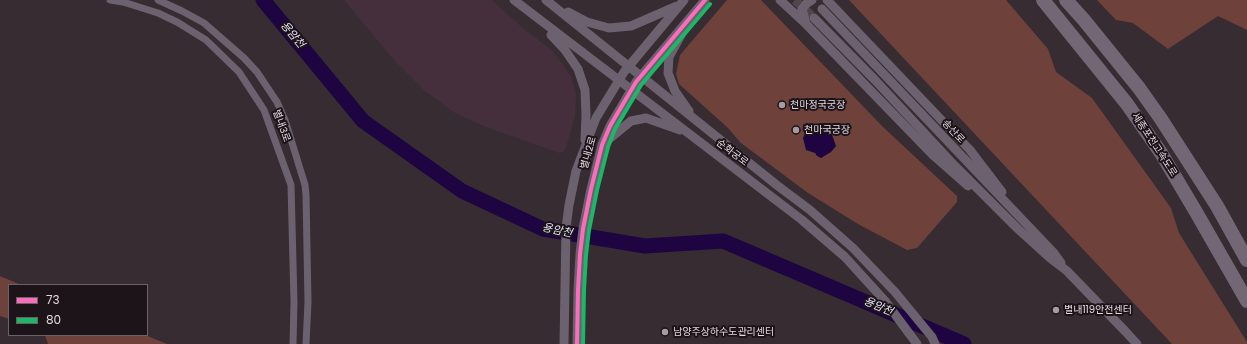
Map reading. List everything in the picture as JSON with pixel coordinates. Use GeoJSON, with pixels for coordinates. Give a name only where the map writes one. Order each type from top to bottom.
{"type":"FeatureCollection","features":[{"type":"Feature","properties":{"kind":"highway","name":"세종포천고속도로"},"geometry":{"type":"LineString","coordinates":[[1043,0],[1127,104],[1156,147],[1196,212],[1247,301]]}},
{"type":"Feature","properties":{"kind":"highway","name":"세종포천고속도로"},"geometry":{"type":"LineString","coordinates":[[1066,0],[1139,88],[1161,119],[1217,206],[1247,260]]}},
{"type":"Feature","properties":{"kind":"street","name":"별내3로"},"geometry":{"type":"LineString","coordinates":[[110,0],[123,2],[158,13],[177,22],[206,40],[239,72],[264,110],[291,185],[294,302],[293,344]]}},
{"type":"Feature","properties":{"kind":"street","name":"별내3로"},"geometry":{"type":"LineString","coordinates":[[158,0],[182,10],[204,23],[244,58],[261,78],[277,102],[285,120],[303,178],[306,196],[308,302],[306,344]]}},
{"type":"Feature","properties":{"kind":"street","name":"순화궁로"},"geometry":{"type":"LineString","coordinates":[[514,0],[802,220],[845,257],[885,302],[917,344]]}},
{"type":"Feature","properties":{"kind":"street","name":"순화궁로"},"geometry":{"type":"LineString","coordinates":[[546,0],[810,210],[853,248],[895,292],[936,344]]}},
{"type":"Feature","properties":{"kind":"street"},"geometry":{"type":"LineString","coordinates":[[546,0],[587,22],[609,28],[631,26],[682,2]]}},
{"type":"Feature","properties":{"kind":"street","name":"별내2로"},"geometry":{"type":"LineString","coordinates":[[577,344],[578,290],[583,230],[590,189],[602,145],[610,126],[631,90],[705,0]]}},
{"type":"Feature","properties":{"kind":"street"},"geometry":{"type":"LineString","coordinates":[[780,0],[806,24],[934,156],[1018,229]]}},
{"type":"Feature","properties":{"kind":"street"},"geometry":{"type":"LineString","coordinates":[[806,24],[802,10],[806,4],[812,0]]}},
{"type":"Feature","properties":{"kind":"street"},"geometry":{"type":"LineString","coordinates":[[817,0],[828,1],[970,150],[1025,223]]}},
{"type":"Feature","properties":{"kind":"street","name":"별내2로"},"geometry":{"type":"LineString","coordinates":[[564,344],[566,228],[568,206],[576,171],[596,118],[619,80],[682,2]]}},
{"type":"Feature","properties":{"kind":"street","name":"송산로"},"geometry":{"type":"LineString","coordinates":[[822,9],[1053,252],[1067,270],[1137,344]]}},
{"type":"Feature","properties":{"kind":"street"},"geometry":{"type":"LineString","coordinates":[[536,17],[565,50],[578,69],[585,90],[585,148]]}},
{"type":"Feature","properties":{"kind":"street"},"geometry":{"type":"LineString","coordinates":[[690,18],[670,58],[668,73],[675,91],[694,119]]}},
{"type":"Feature","properties":{"kind":"street","name":"송산로"},"geometry":{"type":"LineString","coordinates":[[814,18],[875,80],[954,165],[1018,229],[1050,258],[1067,270]]}},
{"type":"Feature","properties":{"kind":"street"},"geometry":{"type":"LineString","coordinates":[[602,145],[631,121],[646,118],[687,133]]}},
{"type":"Feature","properties":{"kind":"shaded area"},"geometry":{"type":"Polygon","coordinates":[[[344,0],[492,0],[524,29],[553,51],[571,76],[576,95],[575,116],[565,151],[559,153],[486,127],[455,113],[425,91],[393,59],[344,0]]]}},
{"type":"Feature","properties":{"kind":"shaded area","name":"천마정국궁장"},"geometry":{"type":"Polygon","coordinates":[[[727,0],[761,0],[882,126],[957,196],[957,202],[917,248],[907,250],[858,224],[808,193],[741,143],[727,127],[679,84],[676,74],[680,55],[727,0]]]}},
{"type":"Feature","properties":{"kind":"shaded area"},"geometry":{"type":"Polygon","coordinates":[[[849,0],[1006,0],[1048,49],[1056,72],[1092,98],[1171,208],[1179,233],[1247,344],[1172,344],[849,0]]]}},
{"type":"Feature","properties":{"kind":"shaded area"},"geometry":{"type":"Polygon","coordinates":[[[1097,0],[1247,0],[1247,30],[1218,16],[1168,49],[1133,23],[1116,20],[1097,0]]]}},
{"type":"Feature","properties":{"kind":"shaded area"},"geometry":{"type":"Polygon","coordinates":[[[823,123],[830,129],[836,146],[831,152],[821,158],[815,153],[806,150],[803,138],[805,134],[812,132],[819,124],[823,123]]]}},
{"type":"Feature","properties":{"kind":"shaded area"},"geometry":{"type":"Polygon","coordinates":[[[0,276],[19,284],[8,284],[8,319],[0,316],[0,276]]]}},
{"type":"Feature","properties":{"kind":"shaded area"},"geometry":{"type":"Polygon","coordinates":[[[45,336],[147,336],[167,344],[48,344],[45,336]]]}},
{"type":"Feature","properties":{"kind":"waterway","name":"용암천"},"geometry":{"type":"LineString","coordinates":[[263,0],[363,121],[462,191],[543,229],[645,246],[723,241],[964,344]]}},
{"type":"Feature","properties":{"kind":"tunnel"},"geometry":{"type":"LineString","coordinates":[[795,0],[814,18]]}},
{"type":"Feature","properties":{"kind":"transit line","name":"73"},"geometry":{"type":"LineString","coordinates":[[577,344],[578,290],[583,229],[602,145],[610,126],[636,82],[705,0]]}},
{"type":"Feature","properties":{"kind":"transit line","name":"80"},"geometry":{"type":"LineString","coordinates":[[583,344],[584,290],[589,230],[608,147],[615,129],[641,85],[710,4]]}},
{"type":"Feature","properties":{"kind":"place","name":"천마정국궁장"},"geometry":{"type":"Point","coordinates":[782,105]}},
{"type":"Feature","properties":{"kind":"place","name":"천마국궁장"},"geometry":{"type":"Point","coordinates":[796,130]}},
{"type":"Feature","properties":{"kind":"place","name":"별내119안전센터"},"geometry":{"type":"Point","coordinates":[1056,310]}},
{"type":"Feature","properties":{"kind":"place","name":"남양주상하수도관리센터"},"geometry":{"type":"Point","coordinates":[665,332]}}]}
